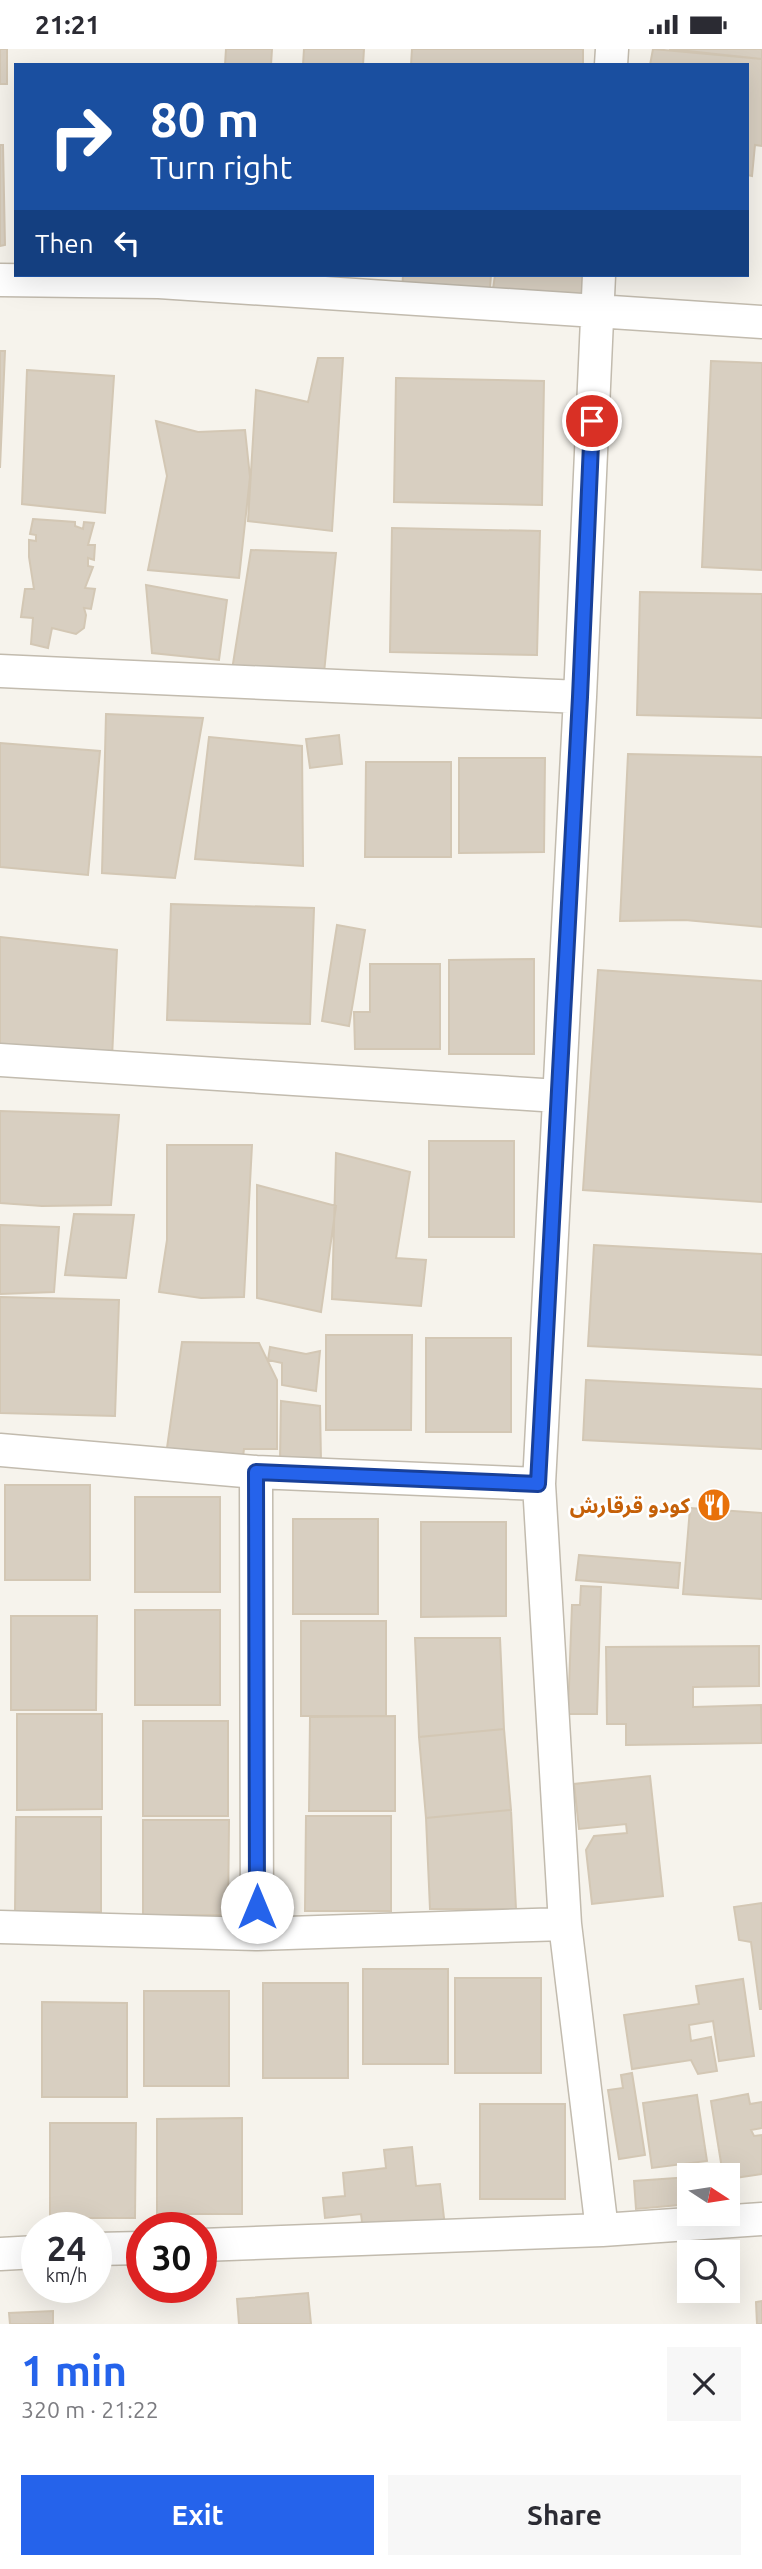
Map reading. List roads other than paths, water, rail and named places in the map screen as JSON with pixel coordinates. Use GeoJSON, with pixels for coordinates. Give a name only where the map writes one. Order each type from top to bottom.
{"type":"FeatureCollection","features":[{"type":"Feature","properties":{"kind":"street"},"geometry":{"type":"LineString","coordinates":[[599,277],[580,697],[538,1484],[565,1924],[602,2230]]}},
{"type":"Feature","properties":{"kind":"street"},"geometry":{"type":"LineString","coordinates":[[0,280],[159,282],[762,322]]}},
{"type":"Feature","properties":{"kind":"street"},"geometry":{"type":"LineString","coordinates":[[0,671],[580,697]]}},
{"type":"Feature","properties":{"kind":"street"},"geometry":{"type":"LineString","coordinates":[[0,1061],[558,1096]]}},
{"type":"Feature","properties":{"kind":"street"},"geometry":{"type":"LineString","coordinates":[[0,1450],[256,1472],[538,1484]]}},
{"type":"Feature","properties":{"kind":"street"},"geometry":{"type":"LineString","coordinates":[[256,1472],[257,1934]]}},
{"type":"Feature","properties":{"kind":"street"},"geometry":{"type":"LineString","coordinates":[[0,1927],[257,1934],[565,1924]]}},
{"type":"Feature","properties":{"kind":"street"},"geometry":{"type":"LineString","coordinates":[[217,2244],[602,2230],[762,2219]]}},
{"type":"Feature","properties":{"kind":"street"},"geometry":{"type":"LineString","coordinates":[[0,2253],[21,2252]]}},
{"type":"Feature","properties":{"kind":"place","name":"كودو قرقارش"},"geometry":{"type":"Point","coordinates":[714,1505]}}]}
